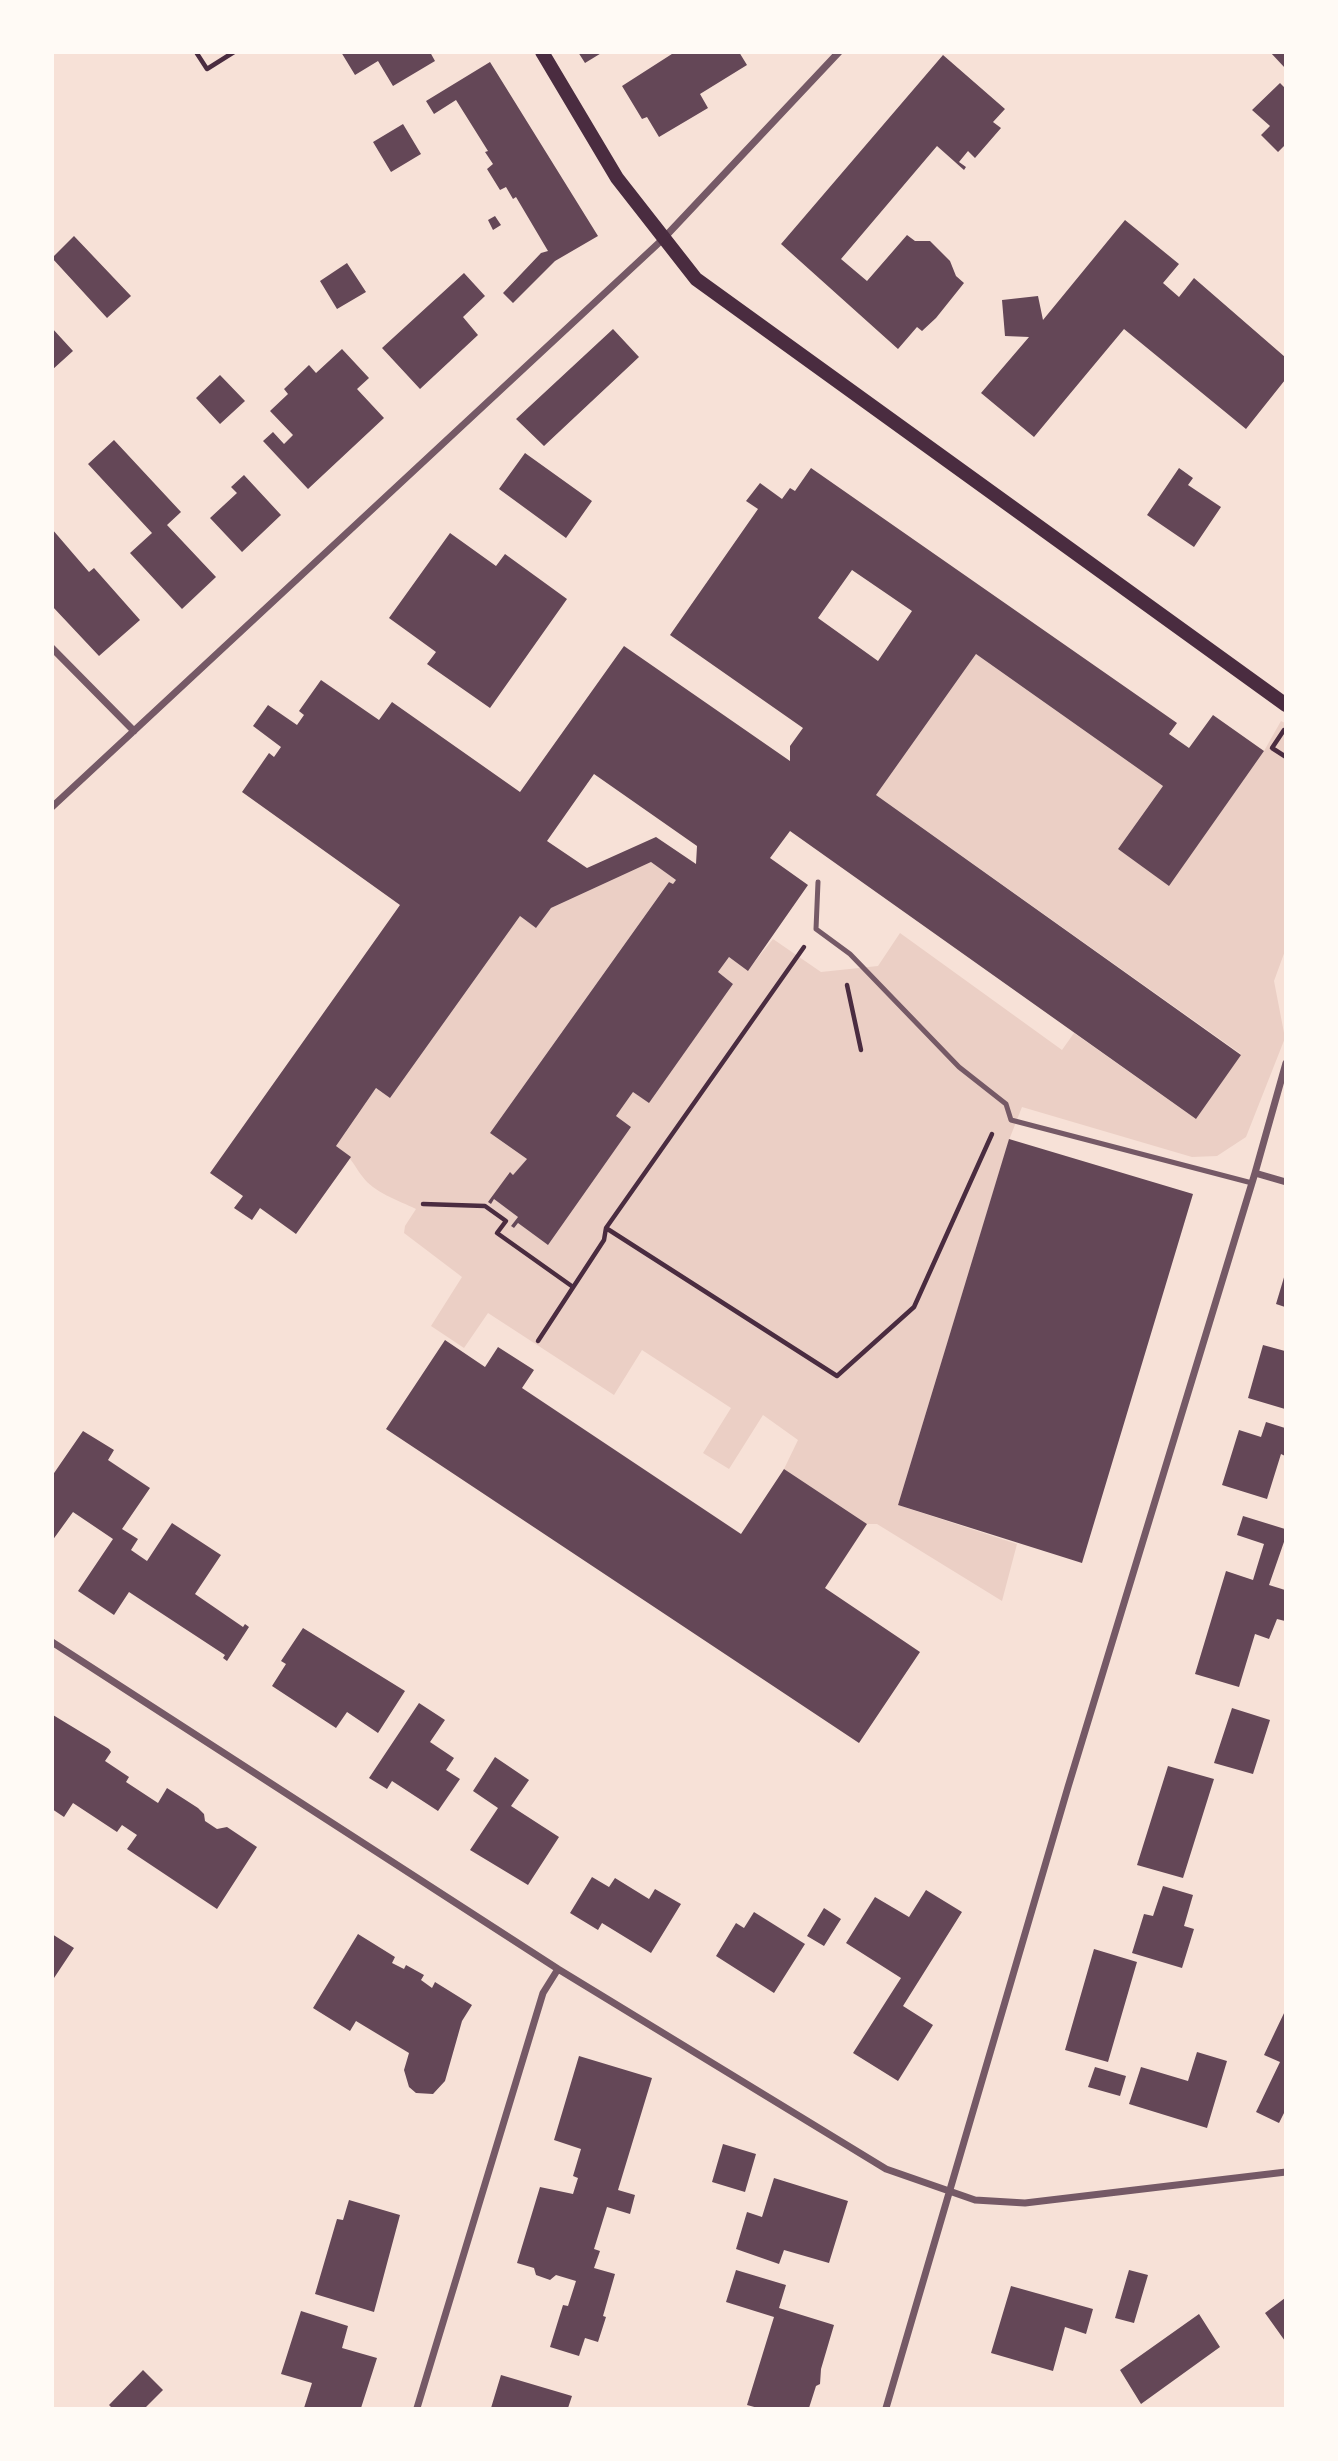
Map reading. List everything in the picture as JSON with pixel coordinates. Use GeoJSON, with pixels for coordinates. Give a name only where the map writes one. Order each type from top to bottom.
{"type":"FeatureCollection","features":[{"type":"Feature","properties":{"kind":"main road"},"geometry":{"type":"LineString","coordinates":[[542,52],[617,178],[696,279],[1286,705]]}},
{"type":"Feature","properties":{"kind":"street"},"geometry":{"type":"LineString","coordinates":[[52,807],[663,239],[839,52]]}},
{"type":"Feature","properties":{"kind":"street"},"geometry":{"type":"LineString","coordinates":[[52,648],[134,731]]}},
{"type":"Feature","properties":{"kind":"street"},"geometry":{"type":"LineString","coordinates":[[886,2409],[1068,1787],[1286,1063]]}},
{"type":"Feature","properties":{"kind":"street"},"geometry":{"type":"LineString","coordinates":[[1255,1173],[1286,1182]]}},
{"type":"Feature","properties":{"kind":"street"},"geometry":{"type":"LineString","coordinates":[[52,1642],[558,1969],[886,2169],[975,2200],[1026,2203],[1286,2172]]}},
{"type":"Feature","properties":{"kind":"street"},"geometry":{"type":"LineString","coordinates":[[418,2409],[543,1993],[558,1969]]}},
{"type":"Feature","properties":{"kind":"lane"},"geometry":{"type":"LineString","coordinates":[[818,882],[816,929],[850,954],[959,1067],[1006,1104],[1011,1120],[1252,1183]]}},
{"type":"Feature","properties":{"kind":"path"},"geometry":{"type":"LineString","coordinates":[[196,52],[207,69],[234,52]]}},
{"type":"Feature","properties":{"kind":"path"},"geometry":{"type":"LineString","coordinates":[[1286,728],[1272,748],[1286,757]]}},
{"type":"Feature","properties":{"kind":"path"},"geometry":{"type":"LineString","coordinates":[[538,1341],[604,1240],[606,1228],[816,929]]}},
{"type":"Feature","properties":{"kind":"path"},"geometry":{"type":"LineString","coordinates":[[850,954],[844,969],[861,1049]]}},
{"type":"Feature","properties":{"kind":"path"},"geometry":{"type":"LineString","coordinates":[[606,1228],[837,1376],[914,1307],[1006,1104]]}},
{"type":"Feature","properties":{"kind":"path"},"geometry":{"type":"LineString","coordinates":[[423,1205],[485,1206],[506,1221],[497,1233],[573,1287]]}},
{"type":"Feature","properties":{"kind":"shaded area"},"geometry":{"type":"Polygon","coordinates":[[[976,654],[1163,786],[1118,849],[1169,885],[1264,751],[1281,721],[1285,723],[1286,948],[1274,981],[1285,1038],[1246,1137],[1217,1156],[1192,1157],[1022,1107],[1009,1140],[898,1505],[1017,1544],[1002,1601],[877,1524],[867,1524],[784,1469],[798,1440],[763,1415],[729,1469],[703,1453],[731,1408],[642,1350],[614,1395],[488,1313],[464,1348],[431,1326],[462,1277],[404,1233],[405,1226],[416,1209],[373,1187],[348,1156],[336,1146],[376,1088],[390,1098],[520,916],[536,928],[551,908],[651,862],[676,880],[673,884],[669,882],[490,1133],[527,1159],[513,1175],[509,1173],[489,1202],[494,1199],[518,1217],[511,1226],[514,1228],[518,1223],[547,1244],[631,1127],[616,1116],[633,1092],[649,1102],[733,984],[718,972],[729,957],[748,970],[773,939],[821,972],[878,966],[900,933],[1062,1050],[1074,1033],[1196,1119],[1241,1054],[876,795],[976,654]]]}},
{"type":"Feature","properties":{"kind":"building"},"geometry":{"type":"Polygon","coordinates":[[[341,52],[430,52],[435,61],[393,86],[378,61],[355,75],[341,52]]]}},
{"type":"Feature","properties":{"kind":"building"},"geometry":{"type":"Polygon","coordinates":[[[578,52],[603,52],[585,63],[578,52]]]}},
{"type":"Feature","properties":{"kind":"building"},"geometry":{"type":"Polygon","coordinates":[[[675,52],[739,52],[747,65],[700,94],[708,108],[659,137],[647,117],[642,119],[622,86],[675,52]]]}},
{"type":"Feature","properties":{"kind":"building"},"geometry":{"type":"Polygon","coordinates":[[[1270,52],[1285,52],[1285,68],[1270,52]]]}},
{"type":"Feature","properties":{"kind":"building"},"geometry":{"type":"Polygon","coordinates":[[[943,55],[1005,109],[993,122],[1001,128],[975,158],[968,151],[959,162],[966,167],[964,170],[937,146],[841,259],[867,281],[907,235],[915,241],[930,241],[950,261],[956,276],[964,283],[936,318],[922,331],[917,327],[898,349],[781,244],[943,55]]]}},
{"type":"Feature","properties":{"kind":"building"},"geometry":{"type":"Polygon","coordinates":[[[490,62],[598,236],[555,261],[513,303],[503,293],[541,253],[548,251],[516,197],[513,199],[506,187],[500,190],[487,169],[493,164],[485,152],[488,151],[456,100],[434,114],[426,101],[490,62]]]}},
{"type":"Feature","properties":{"kind":"building"},"geometry":{"type":"Polygon","coordinates":[[[1280,83],[1285,88],[1285,145],[1278,152],[1261,135],[1270,126],[1252,110],[1280,83]]]}},
{"type":"Feature","properties":{"kind":"building"},"geometry":{"type":"Polygon","coordinates":[[[403,124],[421,154],[391,172],[373,142],[403,124]]]}},
{"type":"Feature","properties":{"kind":"building"},"geometry":{"type":"Polygon","coordinates":[[[495,216],[501,225],[493,230],[488,220],[495,216]]]}},
{"type":"Feature","properties":{"kind":"building"},"geometry":{"type":"Polygon","coordinates":[[[1125,220],[1179,264],[1163,283],[1179,297],[1194,278],[1285,357],[1285,380],[1246,429],[1124,329],[1034,437],[981,393],[1029,337],[1005,336],[1002,300],[1038,296],[1043,320],[1125,220]]]}},
{"type":"Feature","properties":{"kind":"building"},"geometry":{"type":"Polygon","coordinates":[[[74,236],[131,296],[107,318],[52,258],[74,236]]]}},
{"type":"Feature","properties":{"kind":"building"},"geometry":{"type":"Polygon","coordinates":[[[347,263],[366,292],[337,309],[320,281],[347,263]]]}},
{"type":"Feature","properties":{"kind":"building"},"geometry":{"type":"Polygon","coordinates":[[[464,273],[485,296],[463,317],[478,335],[420,389],[382,348],[464,273]]]}},
{"type":"Feature","properties":{"kind":"building"},"geometry":{"type":"Polygon","coordinates":[[[52,328],[73,351],[52,370],[52,328]]]}},
{"type":"Feature","properties":{"kind":"building"},"geometry":{"type":"Polygon","coordinates":[[[613,329],[639,357],[544,446],[516,419],[613,329]]]}},
{"type":"Feature","properties":{"kind":"building"},"geometry":{"type":"Polygon","coordinates":[[[342,349],[369,378],[357,389],[384,418],[308,489],[263,441],[273,432],[284,444],[293,435],[270,411],[288,394],[284,389],[309,365],[316,373],[342,349]]]}},
{"type":"Feature","properties":{"kind":"building"},"geometry":{"type":"Polygon","coordinates":[[[220,375],[245,401],[220,424],[196,398],[220,375]]]}},
{"type":"Feature","properties":{"kind":"building"},"geometry":{"type":"Polygon","coordinates":[[[114,440],[181,512],[167,525],[216,577],[182,609],[130,553],[152,533],[88,464],[114,440]]]}},
{"type":"Feature","properties":{"kind":"building"},"geometry":{"type":"Polygon","coordinates":[[[525,453],[592,501],[566,538],[499,489],[525,453]]]}},
{"type":"Feature","properties":{"kind":"building"},"geometry":{"type":"Polygon","coordinates":[[[811,468],[1177,723],[1169,734],[1189,748],[1213,715],[1264,751],[1169,886],[1118,849],[1163,786],[976,654],[876,795],[1241,1055],[1196,1119],[790,831],[770,858],[808,885],[748,971],[729,957],[718,972],[733,984],[649,1103],[633,1092],[616,1116],[631,1127],[548,1245],[518,1223],[514,1228],[511,1226],[518,1217],[494,1199],[491,1204],[488,1202],[510,1172],[513,1175],[527,1159],[490,1133],[669,882],[673,884],[676,880],[651,862],[551,908],[536,928],[520,916],[390,1098],[376,1088],[336,1146],[351,1157],[296,1234],[260,1208],[252,1220],[234,1208],[243,1196],[210,1173],[400,905],[242,792],[269,753],[274,757],[281,747],[253,726],[268,705],[297,725],[304,715],[299,711],[321,680],[379,720],[392,702],[520,792],[624,646],[790,761],[790,746],[803,728],[670,635],[758,509],[746,501],[760,483],[782,499],[790,488],[795,491],[811,468]],[[852,570],[818,618],[878,661],[912,611],[852,570]],[[594,774],[547,841],[587,868],[656,837],[696,864],[697,846],[594,774]]]}},
{"type":"Feature","properties":{"kind":"building"},"geometry":{"type":"Polygon","coordinates":[[[1179,468],[1193,478],[1188,485],[1221,507],[1194,547],[1147,515],[1179,468]]]}},
{"type":"Feature","properties":{"kind":"building"},"geometry":{"type":"Polygon","coordinates":[[[244,475],[281,515],[242,552],[210,518],[237,493],[231,487],[244,475]]]}},
{"type":"Feature","properties":{"kind":"building"},"geometry":{"type":"Polygon","coordinates":[[[52,529],[89,572],[94,568],[140,620],[99,656],[52,606],[52,529]]]}},
{"type":"Feature","properties":{"kind":"building"},"geometry":{"type":"Polygon","coordinates":[[[450,533],[496,566],[505,554],[567,599],[490,708],[427,664],[436,652],[389,618],[450,533]]]}},
{"type":"Feature","properties":{"kind":"building"},"geometry":{"type":"Polygon","coordinates":[[[1009,1139],[1193,1194],[1082,1563],[898,1505],[1009,1139]]]}},
{"type":"Feature","properties":{"kind":"building"},"geometry":{"type":"Polygon","coordinates":[[[1285,1274],[1285,1307],[1276,1304],[1285,1274]]]}},
{"type":"Feature","properties":{"kind":"building"},"geometry":{"type":"Polygon","coordinates":[[[445,1340],[485,1367],[498,1347],[534,1370],[522,1388],[741,1534],[784,1469],[867,1524],[825,1588],[920,1652],[859,1743],[386,1429],[445,1340]]]}},
{"type":"Feature","properties":{"kind":"building"},"geometry":{"type":"Polygon","coordinates":[[[1263,1345],[1285,1351],[1285,1409],[1248,1398],[1263,1345]]]}},
{"type":"Feature","properties":{"kind":"building"},"geometry":{"type":"Polygon","coordinates":[[[1266,1422],[1285,1428],[1285,1456],[1281,1454],[1267,1499],[1222,1485],[1239,1430],[1261,1437],[1266,1422]]]}},
{"type":"Feature","properties":{"kind":"building"},"geometry":{"type":"Polygon","coordinates":[[[83,1431],[114,1450],[108,1460],[150,1488],[122,1529],[138,1539],[131,1550],[147,1561],[172,1523],[221,1555],[195,1594],[243,1627],[245,1624],[249,1627],[227,1661],[223,1658],[225,1655],[129,1592],[114,1615],[78,1591],[113,1539],[73,1512],[52,1541],[52,1476],[83,1431]]]}},
{"type":"Feature","properties":{"kind":"building"},"geometry":{"type":"Polygon","coordinates":[[[1243,1516],[1285,1529],[1285,1539],[1269,1585],[1285,1590],[1285,1621],[1277,1619],[1269,1639],[1255,1634],[1239,1687],[1195,1674],[1226,1571],[1253,1580],[1264,1544],[1237,1535],[1243,1516]]]}},
{"type":"Feature","properties":{"kind":"building"},"geometry":{"type":"Polygon","coordinates":[[[303,1628],[405,1691],[378,1733],[347,1712],[336,1728],[272,1686],[286,1664],[281,1661],[303,1628]]]}},
{"type":"Feature","properties":{"kind":"building"},"geometry":{"type":"Polygon","coordinates":[[[419,1703],[445,1720],[430,1742],[454,1758],[446,1770],[460,1779],[438,1811],[392,1781],[387,1789],[369,1778],[419,1703]]]}},
{"type":"Feature","properties":{"kind":"building"},"geometry":{"type":"Polygon","coordinates":[[[1232,1708],[1270,1720],[1253,1774],[1214,1763],[1232,1708]]]}},
{"type":"Feature","properties":{"kind":"building"},"geometry":{"type":"Polygon","coordinates":[[[53,1715],[109,1749],[111,1752],[105,1761],[129,1777],[126,1782],[158,1803],[167,1788],[198,1808],[204,1814],[205,1821],[217,1829],[227,1827],[257,1847],[217,1909],[127,1849],[137,1835],[122,1825],[117,1832],[73,1803],[64,1817],[52,1809],[53,1715]]]}},
{"type":"Feature","properties":{"kind":"building"},"geometry":{"type":"Polygon","coordinates":[[[495,1757],[529,1780],[511,1806],[559,1837],[528,1885],[470,1850],[498,1808],[473,1791],[495,1757]]]}},
{"type":"Feature","properties":{"kind":"building"},"geometry":{"type":"Polygon","coordinates":[[[1168,1766],[1214,1779],[1183,1878],[1137,1865],[1168,1766]]]}},
{"type":"Feature","properties":{"kind":"building"},"geometry":{"type":"Polygon","coordinates":[[[592,1877],[609,1887],[615,1878],[649,1899],[655,1889],[681,1904],[651,1953],[602,1923],[598,1930],[570,1913],[592,1877]]]}},
{"type":"Feature","properties":{"kind":"building"},"geometry":{"type":"Polygon","coordinates":[[[1163,1886],[1193,1895],[1184,1926],[1194,1929],[1182,1968],[1132,1953],[1144,1914],[1153,1916],[1163,1886]]]}},
{"type":"Feature","properties":{"kind":"building"},"geometry":{"type":"Polygon","coordinates":[[[926,1890],[962,1912],[903,2006],[933,2025],[898,2081],[853,2053],[901,1978],[846,1943],[875,1897],[909,1917],[926,1890]]]}},
{"type":"Feature","properties":{"kind":"building"},"geometry":{"type":"Polygon","coordinates":[[[824,1908],[841,1919],[824,1946],[807,1936],[824,1908]]]}},
{"type":"Feature","properties":{"kind":"building"},"geometry":{"type":"Polygon","coordinates":[[[754,1912],[805,1944],[774,1993],[716,1956],[736,1923],[744,1928],[754,1912]]]}},
{"type":"Feature","properties":{"kind":"building"},"geometry":{"type":"Polygon","coordinates":[[[52,1934],[74,1948],[52,1981],[52,1934]]]}},
{"type":"Feature","properties":{"kind":"building"},"geometry":{"type":"Polygon","coordinates":[[[358,1934],[395,1957],[392,1963],[404,1969],[406,1965],[424,1975],[421,1980],[432,1988],[435,1982],[472,2005],[462,2021],[445,2081],[433,2094],[416,2093],[409,2087],[404,2070],[409,2053],[356,2021],[350,2031],[313,2008],[358,1934]]]}},
{"type":"Feature","properties":{"kind":"building"},"geometry":{"type":"Polygon","coordinates":[[[1094,1949],[1137,1962],[1108,2062],[1065,2050],[1094,1949]]]}},
{"type":"Feature","properties":{"kind":"building"},"geometry":{"type":"Polygon","coordinates":[[[1285,2011],[1285,2111],[1279,2123],[1256,2112],[1280,2062],[1264,2055],[1285,2011]]]}},
{"type":"Feature","properties":{"kind":"building"},"geometry":{"type":"Polygon","coordinates":[[[1197,2052],[1227,2061],[1207,2128],[1129,2104],[1141,2067],[1188,2081],[1197,2052]]]}},
{"type":"Feature","properties":{"kind":"building"},"geometry":{"type":"Polygon","coordinates":[[[579,2056],[652,2078],[618,2190],[635,2195],[630,2214],[607,2207],[594,2249],[600,2251],[594,2268],[615,2274],[603,2316],[606,2317],[598,2342],[585,2338],[579,2356],[550,2347],[563,2305],[568,2306],[576,2281],[556,2275],[550,2280],[536,2275],[534,2268],[517,2263],[540,2187],[573,2194],[578,2178],[573,2176],[581,2149],[554,2140],[579,2056]]]}},
{"type":"Feature","properties":{"kind":"building"},"geometry":{"type":"Polygon","coordinates":[[[1095,2067],[1126,2076],[1120,2096],[1088,2087],[1095,2067]]]}},
{"type":"Feature","properties":{"kind":"building"},"geometry":{"type":"Polygon","coordinates":[[[723,2144],[756,2154],[745,2192],[712,2182],[723,2144]]]}},
{"type":"Feature","properties":{"kind":"building"},"geometry":{"type":"Polygon","coordinates":[[[774,2178],[848,2201],[829,2263],[784,2250],[779,2264],[736,2249],[747,2212],[762,2217],[774,2178]]]}},
{"type":"Feature","properties":{"kind":"building"},"geometry":{"type":"Polygon","coordinates":[[[349,2200],[400,2215],[374,2312],[315,2294],[337,2219],[343,2220],[349,2200]]]}},
{"type":"Feature","properties":{"kind":"building"},"geometry":{"type":"Polygon","coordinates":[[[736,2270],[786,2285],[779,2308],[834,2325],[821,2369],[820,2384],[816,2386],[809,2408],[758,2408],[747,2405],[774,2317],[726,2302],[736,2270]]]}},
{"type":"Feature","properties":{"kind":"building"},"geometry":{"type":"Polygon","coordinates":[[[1129,2270],[1148,2275],[1134,2323],[1115,2318],[1129,2270]]]}},
{"type":"Feature","properties":{"kind":"building"},"geometry":{"type":"Polygon","coordinates":[[[1011,2286],[1093,2309],[1086,2334],[1065,2327],[1053,2371],[991,2353],[1011,2286]]]}},
{"type":"Feature","properties":{"kind":"building"},"geometry":{"type":"Polygon","coordinates":[[[1285,2298],[1285,2341],[1265,2313],[1285,2298]]]}},
{"type":"Feature","properties":{"kind":"building"},"geometry":{"type":"Polygon","coordinates":[[[301,2311],[348,2326],[342,2348],[377,2358],[361,2408],[304,2408],[312,2383],[281,2374],[301,2311]]]}},
{"type":"Feature","properties":{"kind":"building"},"geometry":{"type":"Polygon","coordinates":[[[1199,2314],[1220,2347],[1141,2404],[1120,2370],[1199,2314]]]}},
{"type":"Feature","properties":{"kind":"building"},"geometry":{"type":"Polygon","coordinates":[[[143,2370],[163,2390],[145,2408],[112,2408],[109,2405],[143,2370]]]}},
{"type":"Feature","properties":{"kind":"building"},"geometry":{"type":"Polygon","coordinates":[[[501,2375],[572,2396],[568,2408],[491,2408],[501,2375]]]}}]}
